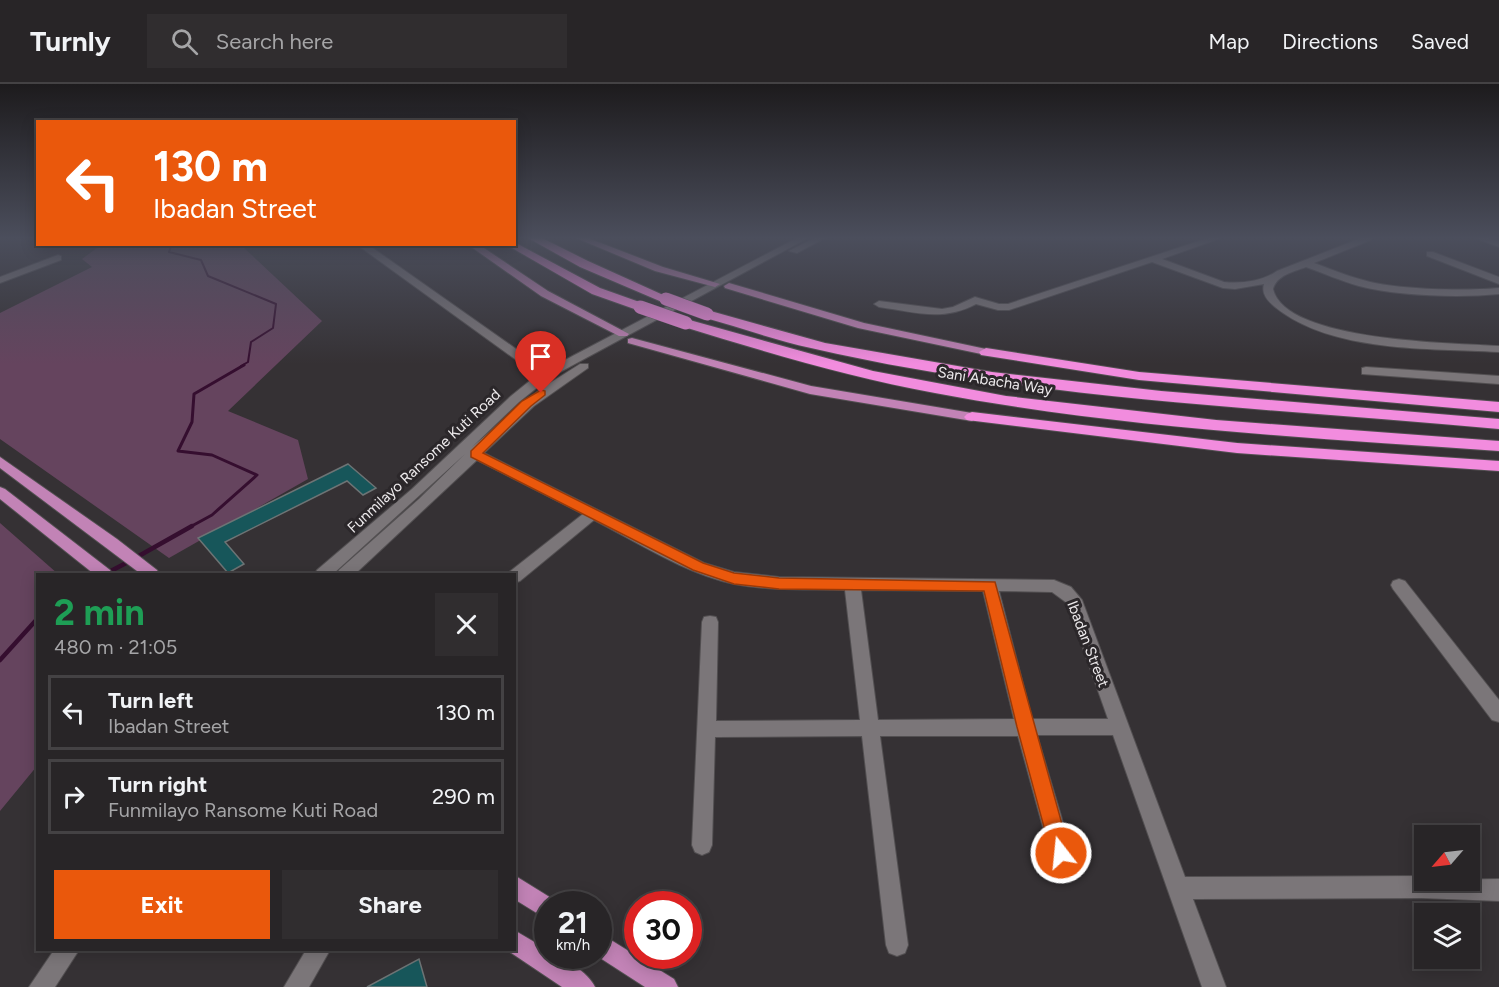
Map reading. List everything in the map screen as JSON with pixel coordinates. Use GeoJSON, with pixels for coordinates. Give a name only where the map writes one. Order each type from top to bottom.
{"type":"FeatureCollection","features":[{"type":"Feature","properties":{"kind":"highway","name":"Sani Abacha Way"},"geometry":{"type":"LineString","coordinates":[[576,280],[596,291],[686,323],[807,360],[935,389],[1096,413],[1499,446]]}},
{"type":"Feature","properties":{"kind":"highway","name":"Sani Abacha Way"},"geometry":{"type":"LineString","coordinates":[[622,280],[707,314],[822,347],[933,368],[1107,390],[1499,424]]}},
{"type":"Feature","properties":{"kind":"highway"},"geometry":{"type":"LineString","coordinates":[[986,352],[1107,390]]}},
{"type":"Feature","properties":{"kind":"highway"},"geometry":{"type":"LineString","coordinates":[[986,352],[1139,376],[1499,408]]}},
{"type":"Feature","properties":{"kind":"highway"},"geometry":{"type":"LineString","coordinates":[[1372,412],[1499,408]]}},
{"type":"Feature","properties":{"kind":"highway"},"geometry":{"type":"LineString","coordinates":[[972,417],[1096,413]]}},
{"type":"Feature","properties":{"kind":"highway"},"geometry":{"type":"LineString","coordinates":[[972,417],[1237,448],[1499,466]]}},
{"type":"Feature","properties":{"kind":"highway"},"geometry":{"type":"LineString","coordinates":[[1445,442],[1499,452]]}},
{"type":"Feature","properties":{"kind":"main road"},"geometry":{"type":"LineString","coordinates":[[526,280],[603,326],[628,337],[810,390],[972,417]]}},
{"type":"Feature","properties":{"kind":"main road"},"geometry":{"type":"LineString","coordinates":[[701,280],[715,284]]}},
{"type":"Feature","properties":{"kind":"main road","name":"Sani Abacha Way"},"geometry":{"type":"LineString","coordinates":[[729,286],[862,326],[986,352]]}},
{"type":"Feature","properties":{"kind":"main road"},"geometry":{"type":"LineString","coordinates":[[0,461],[150,573]]}},
{"type":"Feature","properties":{"kind":"main road"},"geometry":{"type":"LineString","coordinates":[[0,492],[103,573]]}},
{"type":"Feature","properties":{"kind":"main road"},"geometry":{"type":"LineString","coordinates":[[516,887],[534,900]]}},
{"type":"Feature","properties":{"kind":"main road"},"geometry":{"type":"LineString","coordinates":[[516,941],[583,987]]}},
{"type":"Feature","properties":{"kind":"main road"},"geometry":{"type":"LineString","coordinates":[[612,952],[666,987]]}},
{"type":"Feature","properties":{"kind":"street"},"geometry":{"type":"LineString","coordinates":[[411,280],[545,375]]}},
{"type":"Feature","properties":{"kind":"street","name":"Funmilayo Ransome Kuti Road"},"geometry":{"type":"LineString","coordinates":[[324,573],[555,382],[722,280]]}},
{"type":"Feature","properties":{"kind":"street","name":"Funmilayo Ransome Kuti Road"},"geometry":{"type":"LineString","coordinates":[[346,573],[392,534],[515,399],[545,375],[628,337],[740,280]]}},
{"type":"Feature","properties":{"kind":"street"},"geometry":{"type":"LineString","coordinates":[[879,304],[942,312],[956,310],[975,300],[1004,308],[1088,280]]}},
{"type":"Feature","properties":{"kind":"street"},"geometry":{"type":"LineString","coordinates":[[1210,280],[1235,286],[1270,280]]}},
{"type":"Feature","properties":{"kind":"street"},"geometry":{"type":"LineString","coordinates":[[1271,280],[1269,295],[1278,306],[1294,316],[1342,335],[1389,341],[1499,349]]}},
{"type":"Feature","properties":{"kind":"street"},"geometry":{"type":"LineString","coordinates":[[1353,280],[1384,288],[1477,293],[1499,291]]}},
{"type":"Feature","properties":{"kind":"street"},"geometry":{"type":"LineString","coordinates":[[1366,371],[1499,380]]}},
{"type":"Feature","properties":{"kind":"street","name":"Ibadan Street"},"geometry":{"type":"LineString","coordinates":[[470,451],[698,567],[734,578],[779,583],[1054,586],[1065,591],[1074,600],[1215,987]]}},
{"type":"Feature","properties":{"kind":"street"},"geometry":{"type":"LineString","coordinates":[[516,575],[593,514]]}},
{"type":"Feature","properties":{"kind":"street"},"geometry":{"type":"LineString","coordinates":[[852,584],[897,945]]}},
{"type":"Feature","properties":{"kind":"street"},"geometry":{"type":"LineString","coordinates":[[990,585],[1025,727],[1061,853]]}},
{"type":"Feature","properties":{"kind":"street"},"geometry":{"type":"LineString","coordinates":[[1399,585],[1499,714]]}},
{"type":"Feature","properties":{"kind":"street"},"geometry":{"type":"LineString","coordinates":[[702,845],[710,622]]}},
{"type":"Feature","properties":{"kind":"street"},"geometry":{"type":"LineString","coordinates":[[706,729],[1119,728]]}},
{"type":"Feature","properties":{"kind":"street"},"geometry":{"type":"LineString","coordinates":[[1179,888],[1421,887],[1499,890]]}},
{"type":"Feature","properties":{"kind":"street"},"geometry":{"type":"LineString","coordinates":[[41,987],[67,951]]}},
{"type":"Feature","properties":{"kind":"street"},"geometry":{"type":"LineString","coordinates":[[296,987],[317,951]]}},
{"type":"Feature","properties":{"kind":"shaded area"},"geometry":{"type":"Polygon","coordinates":[[[66,280],[278,280],[322,321],[228,411],[298,440],[308,479],[169,558],[0,439],[0,313],[66,280]]]}},
{"type":"Feature","properties":{"kind":"shaded area"},"geometry":{"type":"Polygon","coordinates":[[[0,523],[57,573],[36,573],[36,767],[0,811],[0,523]]]}},
{"type":"Feature","properties":{"kind":"building"},"geometry":{"type":"Polygon","coordinates":[[[348,464],[376,488],[363,495],[347,481],[225,542],[244,564],[228,573],[198,538],[348,464]]]}},
{"type":"Feature","properties":{"kind":"building"},"geometry":{"type":"Polygon","coordinates":[[[419,959],[427,987],[367,987],[419,959]]]}},
{"type":"Feature","properties":{"kind":"waterway"},"geometry":{"type":"LineString","coordinates":[[218,280],[276,304],[273,328],[251,342],[248,362],[241,366]]}},
{"type":"Feature","properties":{"kind":"waterway"},"geometry":{"type":"LineString","coordinates":[[190,527],[212,515],[257,475],[212,455],[178,451],[192,422],[194,394],[244,365]]}},
{"type":"Feature","properties":{"kind":"waterway"},"geometry":{"type":"LineString","coordinates":[[137,557],[192,526]]}},
{"type":"Feature","properties":{"kind":"waterway"},"geometry":{"type":"LineString","coordinates":[[107,573],[130,561]]}},
{"type":"Feature","properties":{"kind":"waterway"},"geometry":{"type":"LineString","coordinates":[[0,660],[36,620]]}},
{"type":"Feature","properties":{"kind":"route"},"geometry":{"type":"LineString","coordinates":[[541,393],[526,404],[475,454],[698,567],[734,578],[779,583],[990,585],[1025,727],[1061,853]]}}]}
